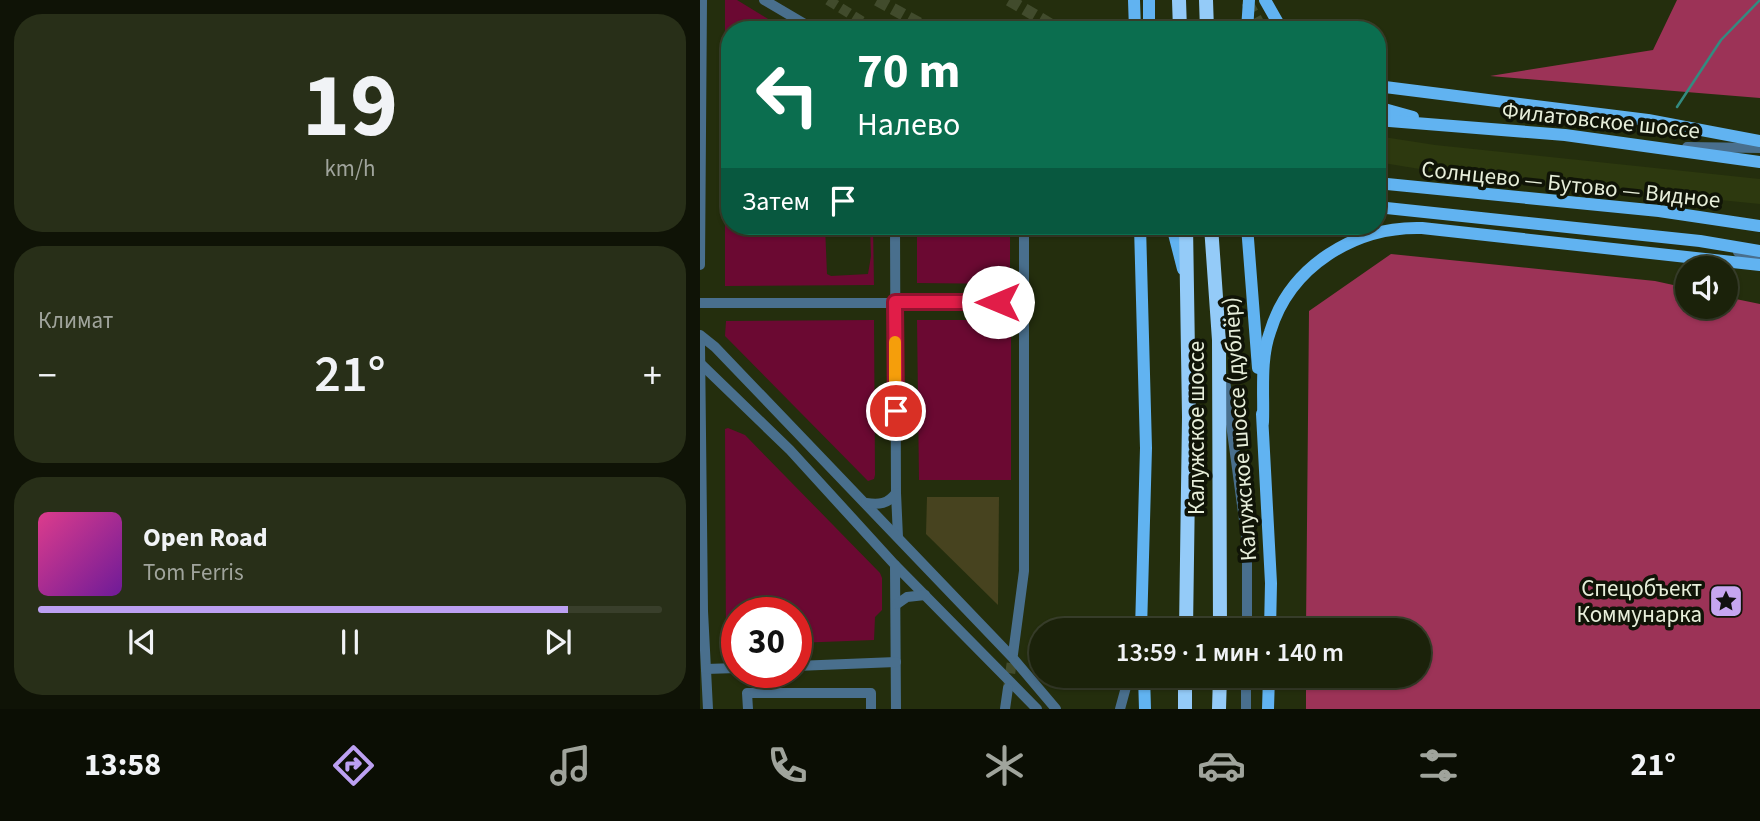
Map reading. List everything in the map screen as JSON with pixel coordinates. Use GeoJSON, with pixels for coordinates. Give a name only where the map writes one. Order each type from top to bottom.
{"type":"FeatureCollection","features":[{"type":"Feature","properties":{"kind":"highway"},"geometry":{"type":"LineString","coordinates":[[1179,0],[1180,21]]}},
{"type":"Feature","properties":{"kind":"highway"},"geometry":{"type":"LineString","coordinates":[[1206,0],[1207,21]]}},
{"type":"Feature","properties":{"kind":"highway","name":"Калужское шоссе"},"geometry":{"type":"LineString","coordinates":[[1186,235],[1189,417],[1186,618]]}},
{"type":"Feature","properties":{"kind":"highway","name":"Калужское шоссе"},"geometry":{"type":"LineString","coordinates":[[1213,235],[1219,340],[1220,618]]}},
{"type":"Feature","properties":{"kind":"highway"},"geometry":{"type":"LineString","coordinates":[[1185,688],[1185,709]]}},
{"type":"Feature","properties":{"kind":"highway"},"geometry":{"type":"LineString","coordinates":[[1220,688],[1221,709]]}},
{"type":"Feature","properties":{"kind":"main road"},"geometry":{"type":"LineString","coordinates":[[1134,0],[1135,21]]}},
{"type":"Feature","properties":{"kind":"main road"},"geometry":{"type":"LineString","coordinates":[[1248,21],[1249,0]]}},
{"type":"Feature","properties":{"kind":"main road"},"geometry":{"type":"LineString","coordinates":[[1265,0],[1277,21]]}},
{"type":"Feature","properties":{"kind":"main road"},"geometry":{"type":"LineString","coordinates":[[1386,87],[1648,120],[1760,141]]}},
{"type":"Feature","properties":{"kind":"main road"},"geometry":{"type":"LineString","coordinates":[[1386,110],[1437,124]]}},
{"type":"Feature","properties":{"kind":"main road","name":"Солнцево — Бутово — Видное"},"geometry":{"type":"LineString","coordinates":[[1386,121],[1437,124]]}},
{"type":"Feature","properties":{"kind":"main road","name":"Филатовское шоссе"},"geometry":{"type":"LineString","coordinates":[[1437,124],[1658,147],[1760,162]]}},
{"type":"Feature","properties":{"kind":"main road","name":"Солнцево — Бутово — Видное"},"geometry":{"type":"LineString","coordinates":[[1386,184],[1659,211],[1760,226]]}},
{"type":"Feature","properties":{"kind":"main road"},"geometry":{"type":"LineString","coordinates":[[1386,208],[1700,241],[1760,251]]}},
{"type":"Feature","properties":{"kind":"main road"},"geometry":{"type":"LineString","coordinates":[[1386,231],[1422,229],[1760,265]]}},
{"type":"Feature","properties":{"kind":"main road"},"geometry":{"type":"LineString","coordinates":[[1140,235],[1146,448],[1141,618]]}},
{"type":"Feature","properties":{"kind":"main road"},"geometry":{"type":"LineString","coordinates":[[1174,235],[1188,287]]}},
{"type":"Feature","properties":{"kind":"main road","name":"Калужское шоссе (дублёр)"},"geometry":{"type":"LineString","coordinates":[[1248,235],[1263,422],[1270,618]]}},
{"type":"Feature","properties":{"kind":"main road"},"geometry":{"type":"LineString","coordinates":[[1263,422],[1265,349],[1279,309],[1297,283],[1316,263],[1330,252],[1367,235]]}},
{"type":"Feature","properties":{"kind":"main road"},"geometry":{"type":"LineString","coordinates":[[1145,688],[1146,709]]}},
{"type":"Feature","properties":{"kind":"main road"},"geometry":{"type":"LineString","coordinates":[[1268,709],[1269,688]]}},
{"type":"Feature","properties":{"kind":"street"},"geometry":{"type":"LineString","coordinates":[[700,265],[702,0]]}},
{"type":"Feature","properties":{"kind":"street"},"geometry":{"type":"LineString","coordinates":[[764,0],[800,21]]}},
{"type":"Feature","properties":{"kind":"street"},"geometry":{"type":"LineString","coordinates":[[1658,147],[1760,148]]}},
{"type":"Feature","properties":{"kind":"street"},"geometry":{"type":"LineString","coordinates":[[895,235],[898,537]]}},
{"type":"Feature","properties":{"kind":"street"},"geometry":{"type":"LineString","coordinates":[[1013,654],[1024,571],[1024,235]]}},
{"type":"Feature","properties":{"kind":"street"},"geometry":{"type":"LineString","coordinates":[[1700,241],[1760,258]]}},
{"type":"Feature","properties":{"kind":"street"},"geometry":{"type":"LineString","coordinates":[[700,303],[1024,303]]}},
{"type":"Feature","properties":{"kind":"street"},"geometry":{"type":"LineString","coordinates":[[700,335],[866,503],[1012,657],[1056,709]]}},
{"type":"Feature","properties":{"kind":"street"},"geometry":{"type":"LineString","coordinates":[[1219,340],[1247,542],[1247,618]]}},
{"type":"Feature","properties":{"kind":"street"},"geometry":{"type":"LineString","coordinates":[[700,344],[707,707]]}},
{"type":"Feature","properties":{"kind":"street"},"geometry":{"type":"LineString","coordinates":[[701,363],[790,450],[895,565],[1037,709]]}},
{"type":"Feature","properties":{"kind":"street"},"geometry":{"type":"LineString","coordinates":[[866,503],[881,504],[889,501],[896,493]]}},
{"type":"Feature","properties":{"kind":"street"},"geometry":{"type":"LineString","coordinates":[[895,565],[896,709]]}},
{"type":"Feature","properties":{"kind":"street"},"geometry":{"type":"LineString","coordinates":[[897,604],[908,597],[925,595]]}},
{"type":"Feature","properties":{"kind":"street"},"geometry":{"type":"LineString","coordinates":[[812,665],[896,662]]}},
{"type":"Feature","properties":{"kind":"street"},"geometry":{"type":"LineString","coordinates":[[706,669],[721,669]]}},
{"type":"Feature","properties":{"kind":"street"},"geometry":{"type":"LineString","coordinates":[[1005,709],[1008,688]]}},
{"type":"Feature","properties":{"kind":"street"},"geometry":{"type":"LineString","coordinates":[[1120,709],[1126,688]]}},
{"type":"Feature","properties":{"kind":"street"},"geometry":{"type":"LineString","coordinates":[[1246,709],[1247,688]]}},
{"type":"Feature","properties":{"kind":"street"},"geometry":{"type":"LineString","coordinates":[[748,709],[747,693],[871,693],[871,709]]}},
{"type":"Feature","properties":{"kind":"shaded area"},"geometry":{"type":"Polygon","coordinates":[[[725,0],[737,0],[771,21],[725,21],[725,0]]]}},
{"type":"Feature","properties":{"kind":"shaded area"},"geometry":{"type":"Polygon","coordinates":[[[1677,0],[1760,0],[1760,98],[1490,76],[1653,50],[1677,0]]]}},
{"type":"Feature","properties":{"kind":"shaded area"},"geometry":{"type":"Polygon","coordinates":[[[1386,137],[1435,145],[1760,179],[1760,204],[1432,171],[1386,163],[1386,137]]]}},
{"type":"Feature","properties":{"kind":"shaded area"},"geometry":{"type":"Polygon","coordinates":[[[725,235],[825,235],[827,274],[831,276],[868,274],[870,235],[873,235],[874,285],[725,286],[725,235]]]}},
{"type":"Feature","properties":{"kind":"shaded area"},"geometry":{"type":"Polygon","coordinates":[[[917,235],[1010,235],[1010,284],[917,283],[917,235]]]}},
{"type":"Feature","properties":{"kind":"shaded area"},"geometry":{"type":"Polygon","coordinates":[[[1391,254],[1655,281],[1675,285],[1675,319],[1738,319],[1738,299],[1760,304],[1760,709],[1306,709],[1306,688],[1431,688],[1431,618],[1306,618],[1309,311],[1391,254]]]}},
{"type":"Feature","properties":{"kind":"shaded area"},"geometry":{"type":"Polygon","coordinates":[[[874,320],[875,475],[874,479],[868,481],[725,336],[726,321],[874,320]]]}},
{"type":"Feature","properties":{"kind":"shaded area"},"geometry":{"type":"Polygon","coordinates":[[[917,320],[1011,320],[1011,480],[919,480],[917,320]]]}},
{"type":"Feature","properties":{"kind":"shaded area"},"geometry":{"type":"Polygon","coordinates":[[[725,429],[745,435],[880,573],[882,610],[875,617],[874,640],[812,642],[812,597],[726,597],[725,429]]]}},
{"type":"Feature","properties":{"kind":"building"},"geometry":{"type":"Polygon","coordinates":[[[927,497],[999,497],[998,605],[926,534],[927,497]]]}},
{"type":"Feature","properties":{"kind":"waterway"},"geometry":{"type":"LineString","coordinates":[[1677,107],[1721,40],[1760,0]]}},
{"type":"Feature","properties":{"kind":"tunnel"},"geometry":{"type":"LineString","coordinates":[[828,0],[862,21]]}},
{"type":"Feature","properties":{"kind":"tunnel"},"geometry":{"type":"LineString","coordinates":[[877,0],[915,21]]}},
{"type":"Feature","properties":{"kind":"tunnel"},"geometry":{"type":"LineString","coordinates":[[1009,0],[1045,21]]}},
{"type":"Feature","properties":{"kind":"tunnel"},"geometry":{"type":"LineString","coordinates":[[1247,2],[1257,21]]}},
{"type":"Feature","properties":{"kind":"tunnel"},"geometry":{"type":"LineString","coordinates":[[1008,688],[1013,654]]}},
{"type":"Feature","properties":{"kind":"slow traffic"},"geometry":{"type":"LineString","coordinates":[[895,342],[895,384]]}},
{"type":"Feature","properties":{"kind":"place","name":"Спецобъект Коммунарка"},"geometry":{"type":"Point","coordinates":[1726,601]}},
{"type":"Feature","properties":{"kind":"route"},"geometry":{"type":"LineString","coordinates":[[896,411],[895,302],[998,302]]}}]}
